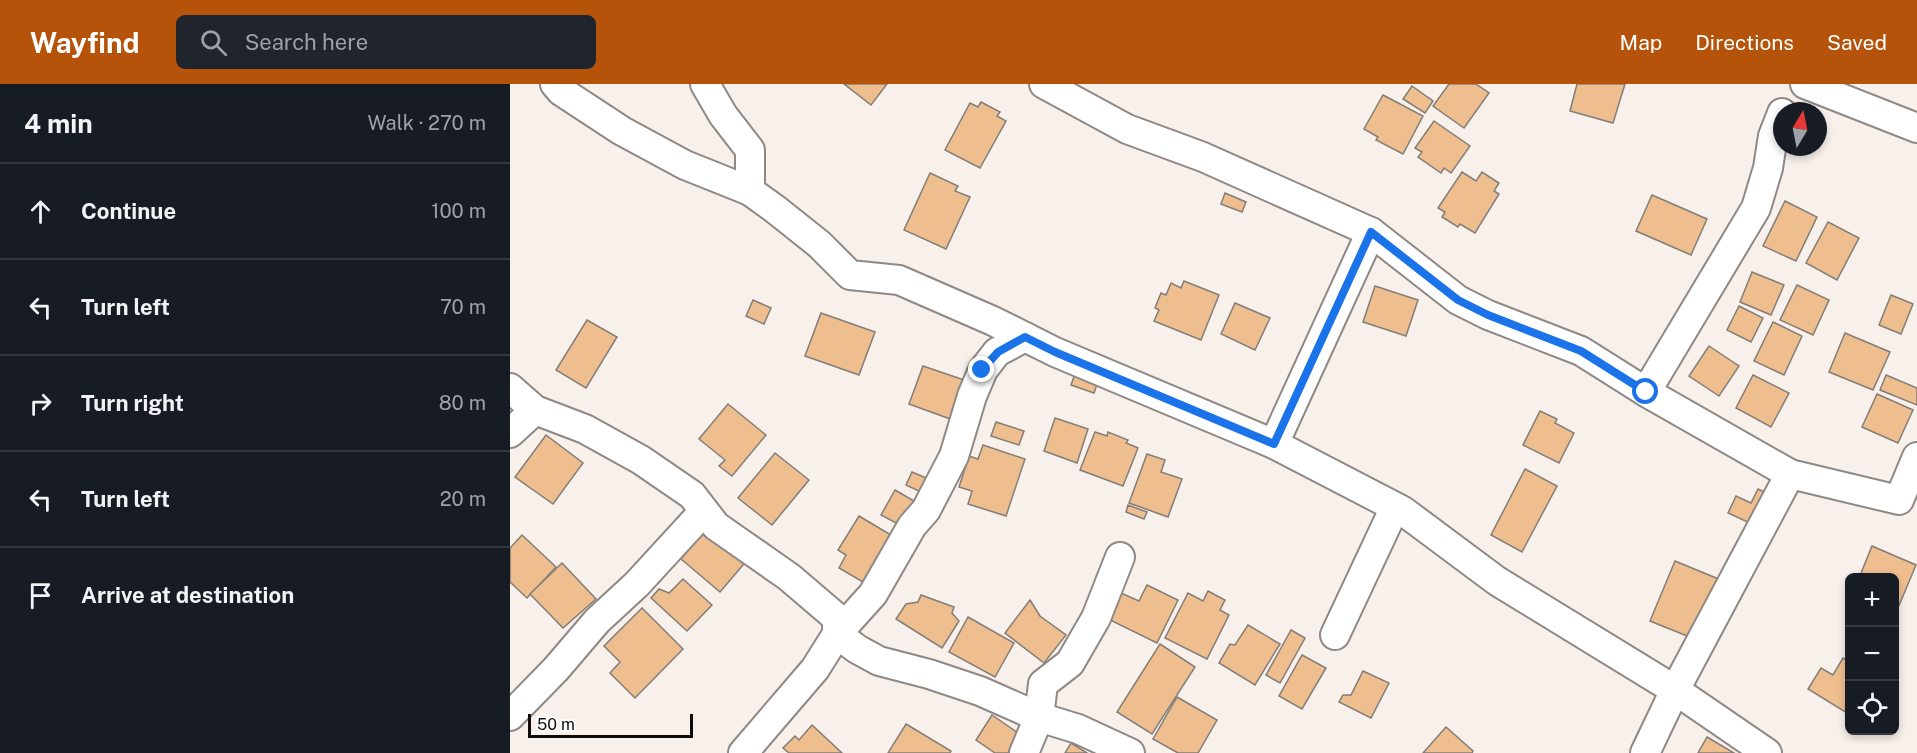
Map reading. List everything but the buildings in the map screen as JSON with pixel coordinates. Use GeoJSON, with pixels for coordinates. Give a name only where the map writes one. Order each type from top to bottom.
{"type":"FeatureCollection","features":[{"type":"Feature","properties":{"kind":"street"},"geometry":{"type":"LineString","coordinates":[[555,84],[561,91],[622,131],[685,165],[750,191],[776,208],[819,244],[850,275],[899,280],[993,321],[1055,352],[1274,444],[1403,511],[1497,581],[1675,690],[1767,753]]}},
{"type":"Feature","properties":{"kind":"street"},"geometry":{"type":"LineString","coordinates":[[705,84],[723,115],[750,150],[750,191]]}},
{"type":"Feature","properties":{"kind":"street"},"geometry":{"type":"LineString","coordinates":[[1044,84],[1127,129],[1203,158],[1371,232],[1458,300],[1488,315],[1581,351],[1646,392],[1790,474],[1899,500],[1917,457]]}},
{"type":"Feature","properties":{"kind":"street"},"geometry":{"type":"LineString","coordinates":[[1791,102],[1807,85],[1917,128]]}},
{"type":"Feature","properties":{"kind":"street"},"geometry":{"type":"LineString","coordinates":[[1646,392],[1756,208],[1768,168],[1773,136]]}},
{"type":"Feature","properties":{"kind":"street"},"geometry":{"type":"LineString","coordinates":[[1274,444],[1371,232]]}},
{"type":"Feature","properties":{"kind":"street"},"geometry":{"type":"LineString","coordinates":[[743,753],[815,669],[837,634],[873,594],[912,526],[926,510],[954,456],[982,370],[998,352],[1025,337]]}},
{"type":"Feature","properties":{"kind":"street"},"geometry":{"type":"LineString","coordinates":[[510,388],[535,410],[585,429],[641,460],[692,495],[716,526],[789,577],[837,618],[837,634]]}},
{"type":"Feature","properties":{"kind":"street"},"geometry":{"type":"LineString","coordinates":[[510,433],[535,410]]}},
{"type":"Feature","properties":{"kind":"street"},"geometry":{"type":"LineString","coordinates":[[1645,753],[1675,690],[1790,474]]}},
{"type":"Feature","properties":{"kind":"street"},"geometry":{"type":"LineString","coordinates":[[1335,635],[1395,507]]}},
{"type":"Feature","properties":{"kind":"street"},"geometry":{"type":"LineString","coordinates":[[510,716],[556,669],[597,621],[637,584],[704,511]]}},
{"type":"Feature","properties":{"kind":"street"},"geometry":{"type":"LineString","coordinates":[[1024,753],[1038,717],[1043,684],[1070,663],[1096,618],[1120,557]]}},
{"type":"Feature","properties":{"kind":"street"},"geometry":{"type":"LineString","coordinates":[[837,634],[857,650],[879,661],[981,691],[1038,717],[1078,729],[1130,753]]}},
{"type":"Feature","properties":{"kind":"route"},"geometry":{"type":"LineString","coordinates":[[982,370],[998,352],[1025,337],[1055,352],[1274,444],[1371,232],[1458,300],[1488,315],[1581,351],[1646,392]]}}]}
